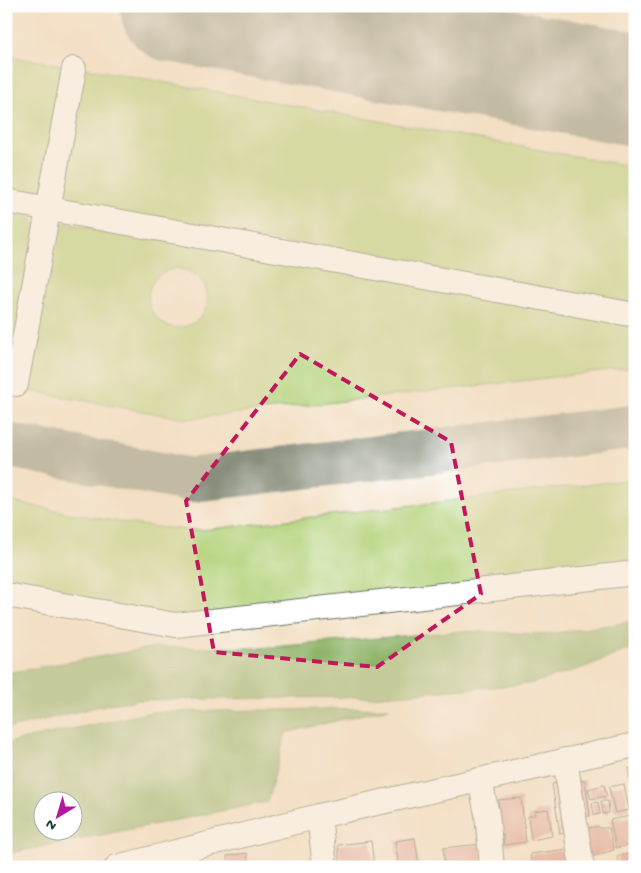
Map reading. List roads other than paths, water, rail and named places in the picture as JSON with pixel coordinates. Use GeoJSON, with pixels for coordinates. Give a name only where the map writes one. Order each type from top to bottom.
{"type":"FeatureCollection","features":[{"type":"Feature","properties":{"kind":"street"},"geometry":{"type":"LineString","coordinates":[[16,384],[50,209],[74,69]]}},
{"type":"Feature","properties":{"kind":"street"},"geometry":{"type":"LineString","coordinates":[[6,201],[635,316]]}},
{"type":"Feature","properties":{"kind":"street"},"geometry":{"type":"LineString","coordinates":[[6,594],[176,625],[635,573]]}},
{"type":"Feature","properties":{"kind":"street"},"geometry":{"type":"LineString","coordinates":[[117,867],[319,816],[635,745]]}},
{"type":"Feature","properties":{"kind":"street"},"geometry":{"type":"LineString","coordinates":[[565,760],[582,867]]}},
{"type":"Feature","properties":{"kind":"street"},"geometry":{"type":"LineString","coordinates":[[480,780],[487,814],[492,867]]}},
{"type":"Feature","properties":{"kind":"street"},"geometry":{"type":"LineString","coordinates":[[319,816],[325,867]]}}]}
